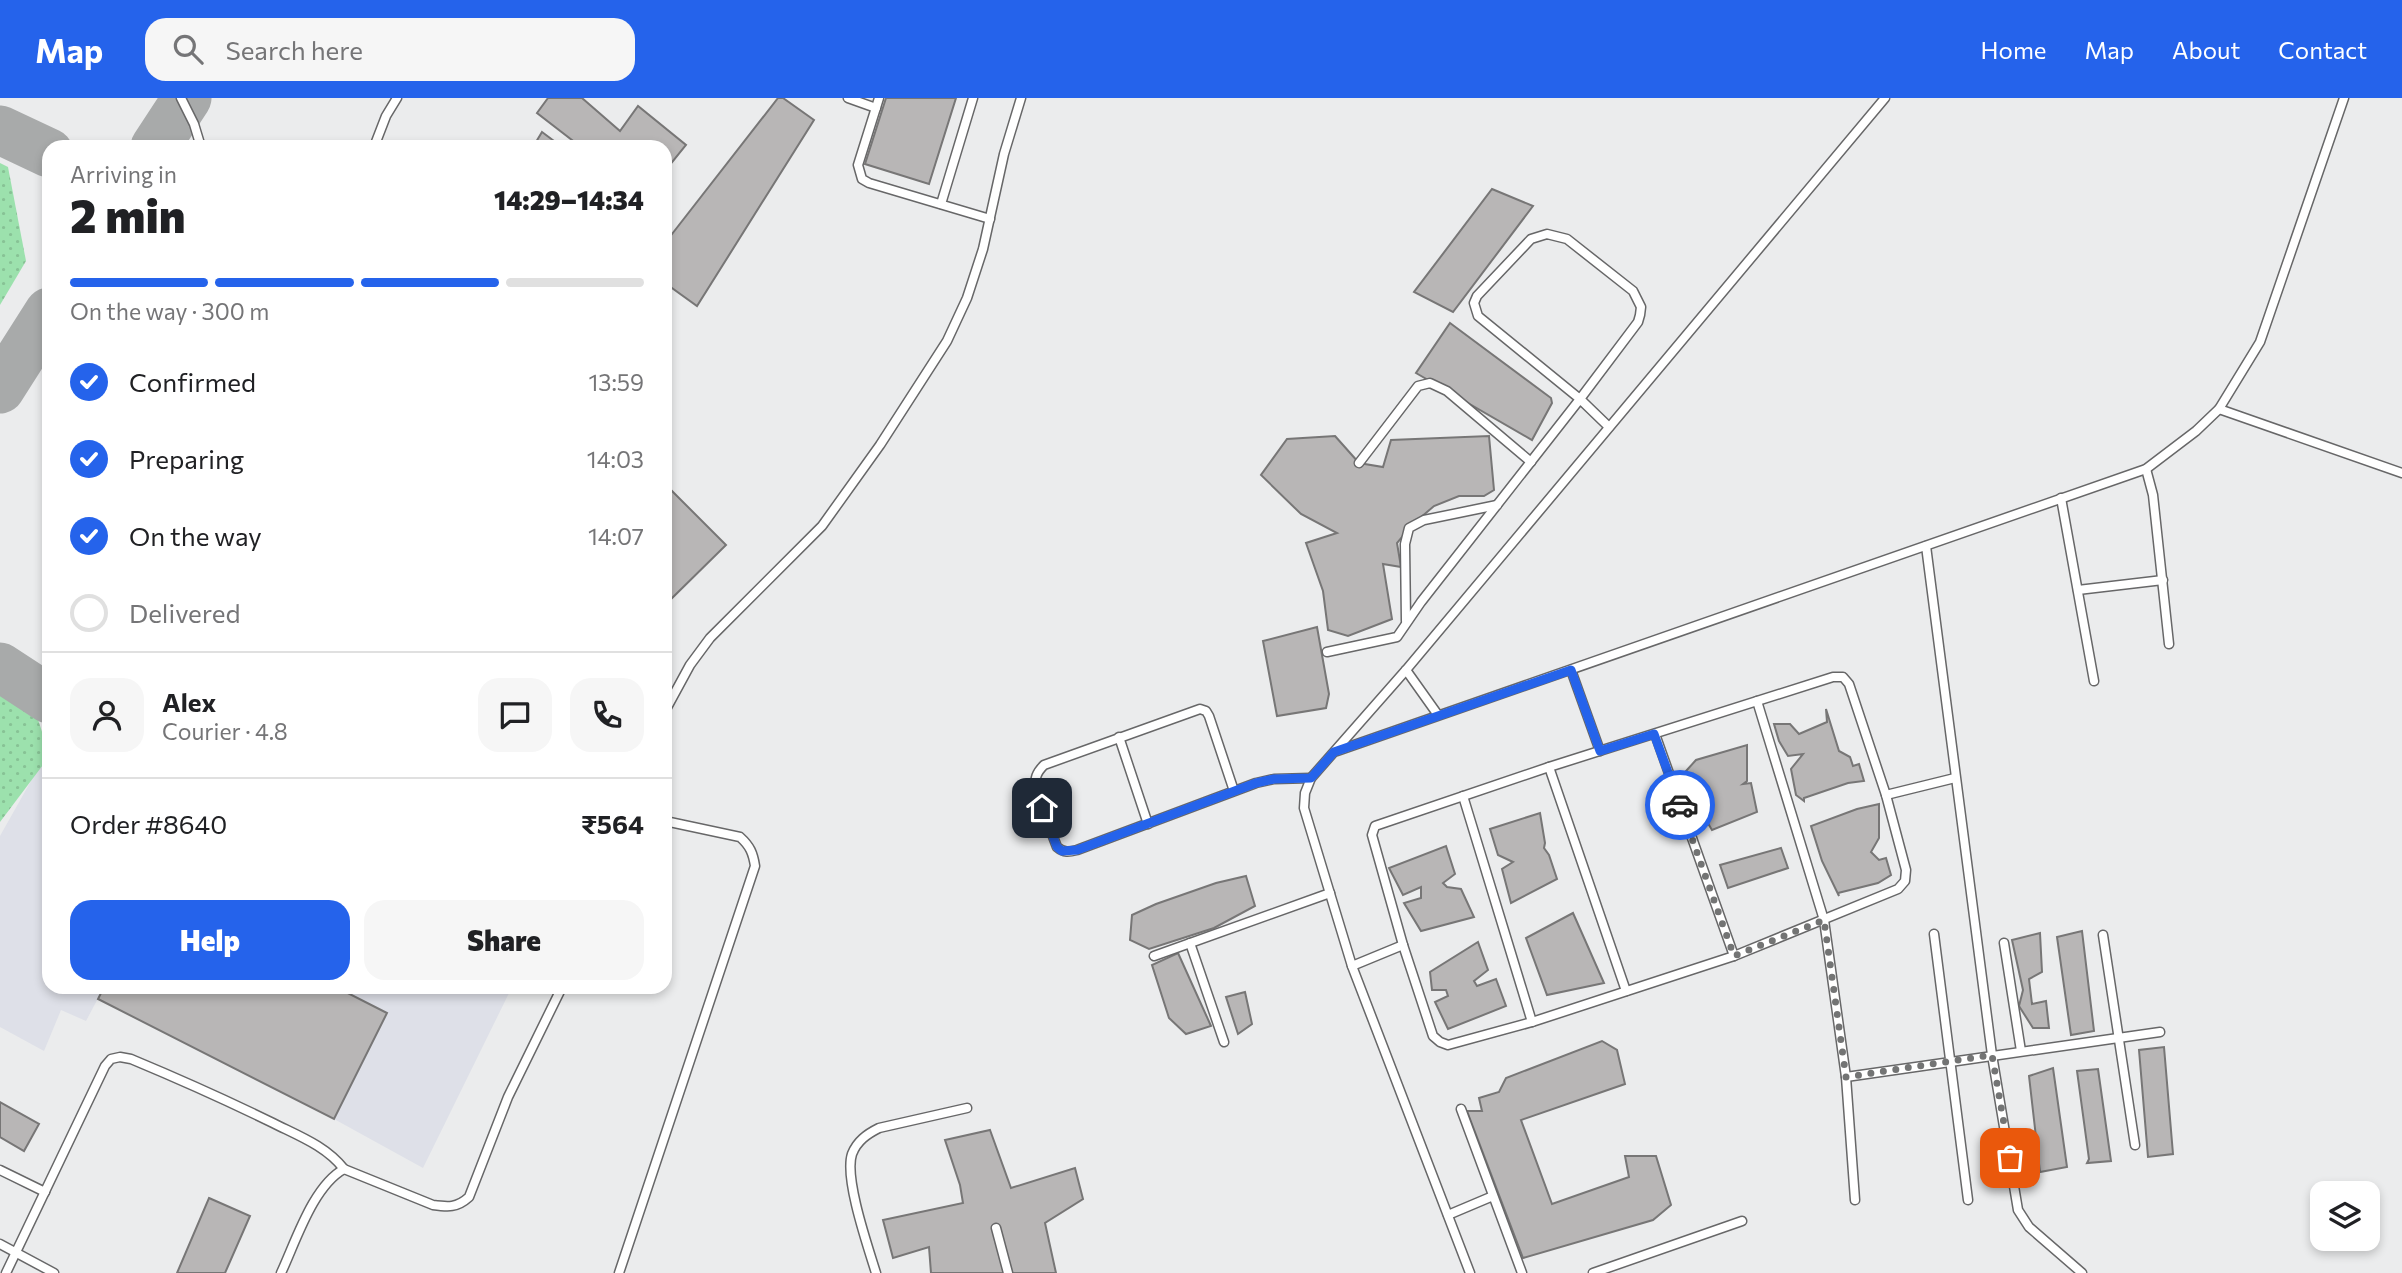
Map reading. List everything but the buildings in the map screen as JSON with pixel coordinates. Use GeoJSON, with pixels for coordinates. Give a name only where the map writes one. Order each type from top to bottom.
{"type":"FeatureCollection","features":[{"type":"Feature","properties":{"kind":"lane"},"geometry":{"type":"LineString","coordinates":[[181,98],[199,140]]}},
{"type":"Feature","properties":{"kind":"lane"},"geometry":{"type":"LineString","coordinates":[[377,140],[397,98]]}},
{"type":"Feature","properties":{"kind":"lane"},"geometry":{"type":"LineString","coordinates":[[848,98],[876,108]]}},
{"type":"Feature","properties":{"kind":"lane"},"geometry":{"type":"LineString","coordinates":[[879,98],[858,165],[862,179],[990,219]]}},
{"type":"Feature","properties":{"kind":"lane"},"geometry":{"type":"LineString","coordinates":[[940,204],[972,98]]}},
{"type":"Feature","properties":{"kind":"lane"},"geometry":{"type":"LineString","coordinates":[[672,698],[690,665],[710,638],[822,526],[880,445],[947,341],[967,298],[983,249],[1004,153],[1021,98]]}},
{"type":"Feature","properties":{"kind":"lane"},"geometry":{"type":"LineString","coordinates":[[1470,1273],[1352,966],[1304,808],[1305,793],[1311,778],[1405,670],[1885,98]]}},
{"type":"Feature","properties":{"kind":"lane"},"geometry":{"type":"LineString","coordinates":[[1334,752],[2146,468],[2196,431],[2219,409],[2260,342],[2344,98]]}},
{"type":"Feature","properties":{"kind":"lane"},"geometry":{"type":"LineString","coordinates":[[1327,652],[1398,636],[1420,601],[1580,400],[1638,323],[1641,307],[1633,290],[1567,239],[1547,234],[1539,235],[1531,239],[1477,296],[1475,310],[1478,316],[1580,400],[1609,427]]}},
{"type":"Feature","properties":{"kind":"lane"},"geometry":{"type":"LineString","coordinates":[[1359,463],[1418,386],[1430,383],[1447,391],[1531,461]]}},
{"type":"Feature","properties":{"kind":"lane"},"geometry":{"type":"LineString","coordinates":[[2219,409],[2252,423],[2402,473]]}},
{"type":"Feature","properties":{"kind":"lane"},"geometry":{"type":"LineString","coordinates":[[2146,468],[2153,495],[2169,644]]}},
{"type":"Feature","properties":{"kind":"lane"},"geometry":{"type":"LineString","coordinates":[[2061,498],[2094,681]]}},
{"type":"Feature","properties":{"kind":"lane"},"geometry":{"type":"LineString","coordinates":[[1406,624],[1405,544],[1409,528],[1416,522],[1497,505]]}},
{"type":"Feature","properties":{"kind":"lane"},"geometry":{"type":"LineString","coordinates":[[1926,545],[1992,1055],[2018,1210],[2029,1227],[2082,1273]]}},
{"type":"Feature","properties":{"kind":"lane"},"geometry":{"type":"LineString","coordinates":[[2078,590],[2163,580]]}},
{"type":"Feature","properties":{"kind":"lane"},"geometry":{"type":"LineString","coordinates":[[1405,670],[1438,715]]}},
{"type":"Feature","properties":{"kind":"lane"},"geometry":{"type":"LineString","coordinates":[[1571,670],[1600,751]]}},
{"type":"Feature","properties":{"kind":"lane"},"geometry":{"type":"LineString","coordinates":[[1833,677],[1843,677],[1849,684],[1886,795],[1906,870],[1905,881],[1898,889],[1734,956],[1532,1022],[1448,1045],[1440,1042],[1433,1036],[1403,945],[1372,835],[1375,826],[1600,751],[1833,677]]}},
{"type":"Feature","properties":{"kind":"lane"},"geometry":{"type":"LineString","coordinates":[[1757,701],[1824,920],[1846,1077],[1855,1200]]}},
{"type":"Feature","properties":{"kind":"lane"},"geometry":{"type":"LineString","coordinates":[[1234,792],[1206,711],[1193,710],[1044,765],[1037,772],[1035,789],[1057,847],[1062,851],[1077,850],[1274,779],[1311,778]]}},
{"type":"Feature","properties":{"kind":"lane"},"geometry":{"type":"LineString","coordinates":[[1654,734],[1734,956]]}},
{"type":"Feature","properties":{"kind":"lane"},"geometry":{"type":"LineString","coordinates":[[1119,737],[1148,824]]}},
{"type":"Feature","properties":{"kind":"lane"},"geometry":{"type":"LineString","coordinates":[[1549,767],[1626,991]]}},
{"type":"Feature","properties":{"kind":"lane"},"geometry":{"type":"LineString","coordinates":[[1886,795],[1955,778]]}},
{"type":"Feature","properties":{"kind":"lane"},"geometry":{"type":"LineString","coordinates":[[1463,796],[1532,1022]]}},
{"type":"Feature","properties":{"kind":"lane"},"geometry":{"type":"LineString","coordinates":[[620,1273],[753,879],[755,866],[754,855],[740,837],[672,822]]}},
{"type":"Feature","properties":{"kind":"lane"},"geometry":{"type":"LineString","coordinates":[[1154,956],[1330,894]]}},
{"type":"Feature","properties":{"kind":"lane"},"geometry":{"type":"LineString","coordinates":[[1934,934],[1968,1200]]}},
{"type":"Feature","properties":{"kind":"lane"},"geometry":{"type":"LineString","coordinates":[[2104,935],[2117,1038],[2135,1145]]}},
{"type":"Feature","properties":{"kind":"lane"},"geometry":{"type":"LineString","coordinates":[[1190,943],[1224,1042]]}},
{"type":"Feature","properties":{"kind":"lane"},"geometry":{"type":"LineString","coordinates":[[2004,943],[2021,1051]]}},
{"type":"Feature","properties":{"kind":"lane"},"geometry":{"type":"LineString","coordinates":[[1352,966],[1403,945]]}},
{"type":"Feature","properties":{"kind":"lane"},"geometry":{"type":"LineString","coordinates":[[6,1273],[105,1066],[111,1059],[120,1057],[131,1059],[226,1100],[319,1146],[344,1169],[433,1205],[460,1205],[469,1197],[508,1097],[559,994]]}},
{"type":"Feature","properties":{"kind":"lane"},"geometry":{"type":"LineString","coordinates":[[1846,1077],[2160,1032]]}},
{"type":"Feature","properties":{"kind":"lane"},"geometry":{"type":"LineString","coordinates":[[876,1273],[850,1173],[851,1156],[857,1144],[867,1134],[879,1128],[967,1108]]}},
{"type":"Feature","properties":{"kind":"lane"},"geometry":{"type":"LineString","coordinates":[[1461,1109],[1522,1273]]}},
{"type":"Feature","properties":{"kind":"lane"},"geometry":{"type":"LineString","coordinates":[[281,1273],[319,1192],[335,1174],[344,1169]]}},
{"type":"Feature","properties":{"kind":"lane"},"geometry":{"type":"LineString","coordinates":[[0,1170],[46,1192]]}},
{"type":"Feature","properties":{"kind":"lane"},"geometry":{"type":"LineString","coordinates":[[1448,1215],[1493,1196]]}},
{"type":"Feature","properties":{"kind":"lane"},"geometry":{"type":"LineString","coordinates":[[1592,1273],[1742,1221]]}},
{"type":"Feature","properties":{"kind":"lane"},"geometry":{"type":"LineString","coordinates":[[996,1228],[1008,1273]]}},
{"type":"Feature","properties":{"kind":"lane"},"geometry":{"type":"LineString","coordinates":[[0,1244],[54,1273]]}},
{"type":"Feature","properties":{"kind":"shaded area"},"geometry":{"type":"Polygon","coordinates":[[[42,761],[42,994],[100,994],[86,1021],[61,1010],[44,1051],[0,1027],[0,836],[42,761]]]}},
{"type":"Feature","properties":{"kind":"shaded area"},"geometry":{"type":"Polygon","coordinates":[[[350,994],[509,994],[423,1168],[334,1119],[387,1013],[350,994]]]}},
{"type":"Feature","properties":{"kind":"green space"},"geometry":{"type":"Polygon","coordinates":[[[0,163],[8,167],[26,261],[0,305],[0,163]]]}},
{"type":"Feature","properties":{"kind":"green space"},"geometry":{"type":"Polygon","coordinates":[[[0,689],[31,697],[42,732],[42,766],[0,822],[0,689]]]}},
{"type":"Feature","properties":{"kind":"taxiway"},"geometry":{"type":"LineString","coordinates":[[160,140],[187,98]]}},
{"type":"Feature","properties":{"kind":"taxiway"},"geometry":{"type":"LineString","coordinates":[[0,130],[42,150]]}},
{"type":"Feature","properties":{"kind":"taxiway"},"geometry":{"type":"LineString","coordinates":[[0,389],[42,323]]}},
{"type":"Feature","properties":{"kind":"taxiway"},"geometry":{"type":"LineString","coordinates":[[0,667],[42,694]]}},
{"type":"Feature","properties":{"kind":"way so far"},"geometry":{"type":"LineString","coordinates":[[1680,805],[1734,956],[1824,920],[1846,1077],[1992,1055],[2010,1158]]}},
{"type":"Feature","properties":{"kind":"route"},"geometry":{"type":"LineString","coordinates":[[1042,808],[1057,847],[1068,852],[1077,850],[1256,783],[1295,777],[1311,778],[1334,752],[1571,670],[1600,751],[1654,734],[1680,805]]}}]}
